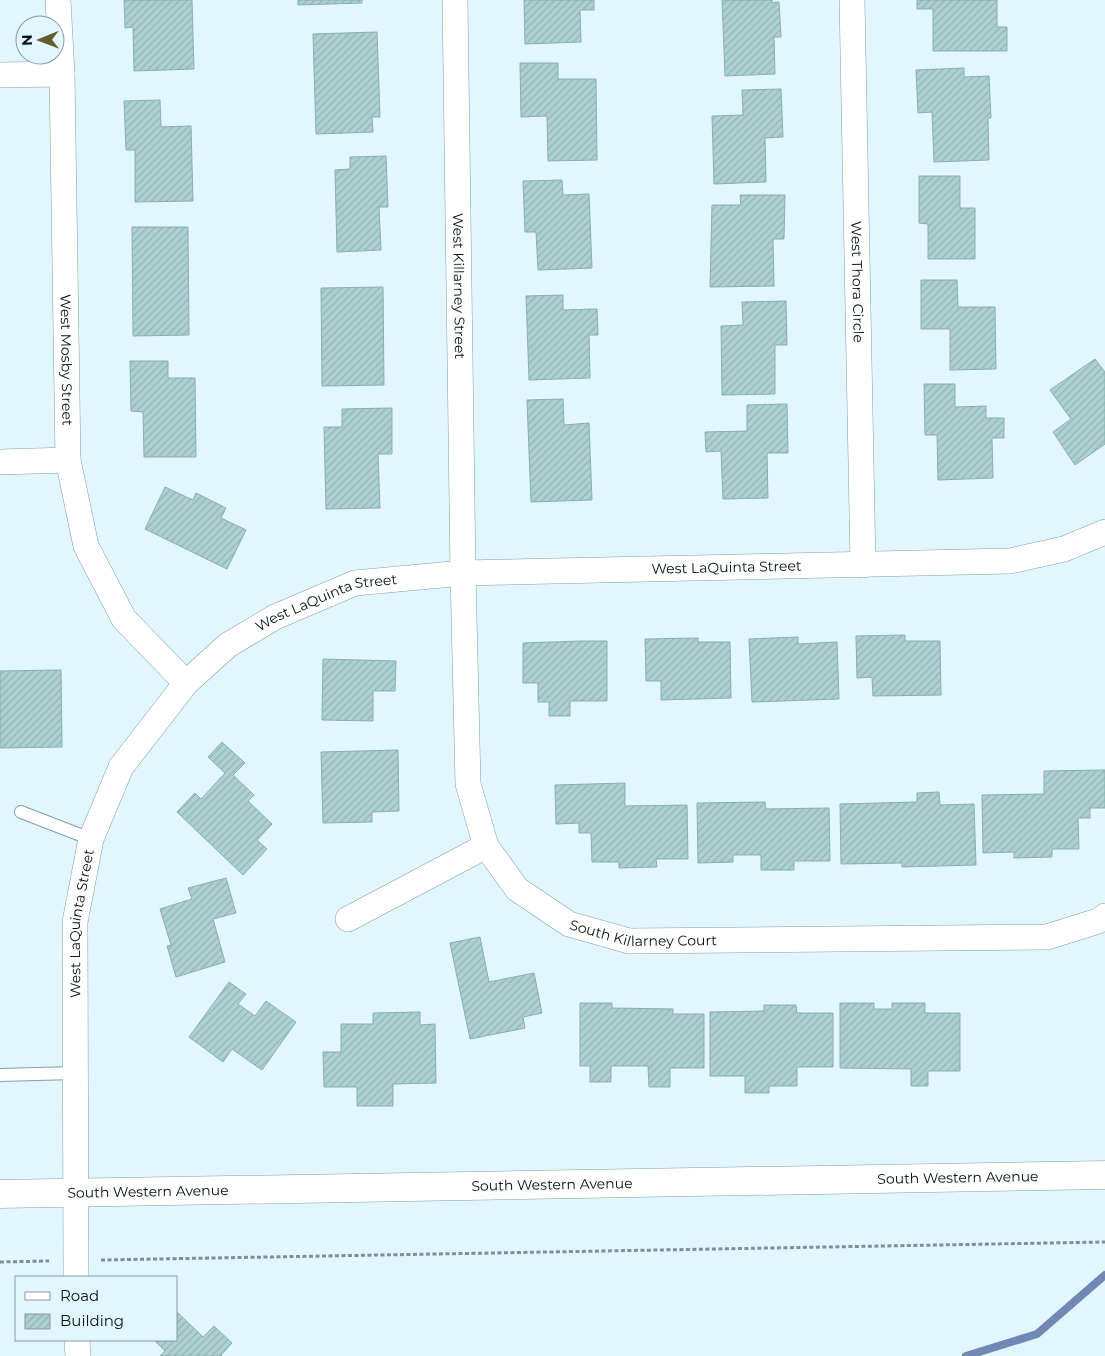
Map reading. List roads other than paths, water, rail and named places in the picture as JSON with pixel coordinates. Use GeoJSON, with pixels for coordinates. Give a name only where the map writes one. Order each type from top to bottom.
{"type":"FeatureCollection","features":[{"type":"Feature","properties":{"kind":"street","name":"West Mosby Street"},"geometry":{"type":"LineString","coordinates":[[58,0],[62,74],[68,460],[86,546],[124,619],[186,683]]}},
{"type":"Feature","properties":{"kind":"street","name":"West Killarney Street"},"geometry":{"type":"LineString","coordinates":[[456,0],[462,573]]}},
{"type":"Feature","properties":{"kind":"street","name":"West Thora Circle"},"geometry":{"type":"LineString","coordinates":[[852,0],[863,565]]}},
{"type":"Feature","properties":{"kind":"street"},"geometry":{"type":"LineString","coordinates":[[0,75],[62,74]]}},
{"type":"Feature","properties":{"kind":"street"},"geometry":{"type":"LineString","coordinates":[[0,462],[68,460]]}},
{"type":"Feature","properties":{"kind":"street","name":"West LaQuinta Street"},"geometry":{"type":"LineString","coordinates":[[76,1269],[74,1193],[75,922],[91,839],[121,767],[186,683],[228,646],[275,617],[355,582],[462,573],[1010,561],[1064,550],[1105,532]]}},
{"type":"Feature","properties":{"kind":"street","name":"South Killarney Court"},"geometry":{"type":"LineString","coordinates":[[462,573],[468,784],[486,846],[517,889],[569,924],[630,941],[1047,938],[1105,916]]}},
{"type":"Feature","properties":{"kind":"street"},"geometry":{"type":"LineString","coordinates":[[348,919],[486,846]]}},
{"type":"Feature","properties":{"kind":"street","name":"South Western Avenue"},"geometry":{"type":"LineString","coordinates":[[0,1194],[1105,1175]]}},
{"type":"Feature","properties":{"kind":"street"},"geometry":{"type":"LineString","coordinates":[[77,1341],[78,1356]]}},
{"type":"Feature","properties":{"kind":"lane"},"geometry":{"type":"LineString","coordinates":[[21,812],[91,839]]}},
{"type":"Feature","properties":{"kind":"lane"},"geometry":{"type":"LineString","coordinates":[[0,1074],[74,1073]]}},
{"type":"Feature","properties":{"kind":"waterway"},"geometry":{"type":"LineString","coordinates":[[966,1356],[1037,1334],[1105,1275]]}}]}
